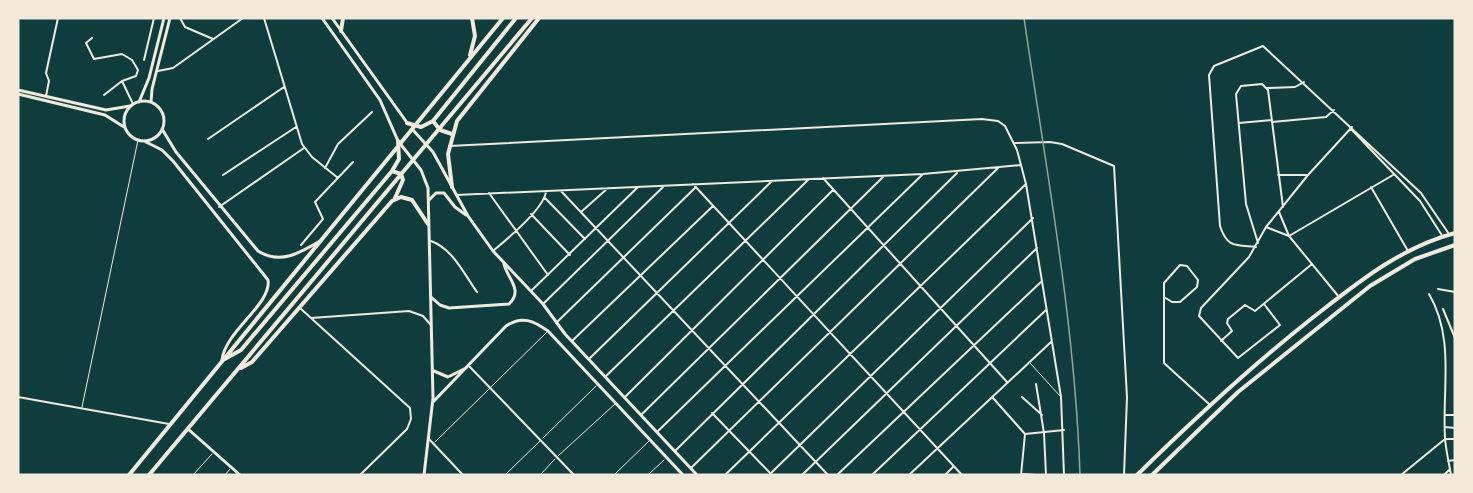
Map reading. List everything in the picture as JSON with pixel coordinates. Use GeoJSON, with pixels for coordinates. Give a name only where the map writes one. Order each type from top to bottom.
{"type":"FeatureCollection","features":[{"type":"Feature","properties":{"kind":"highway"},"geometry":{"type":"LineString","coordinates":[[341,31],[343,18]]}},
{"type":"Feature","properties":{"kind":"highway"},"geometry":{"type":"LineString","coordinates":[[469,59],[475,36],[472,18]]}},
{"type":"Feature","properties":{"kind":"highway"},"geometry":{"type":"LineString","coordinates":[[129,475],[503,18]]}},
{"type":"Feature","properties":{"kind":"highway"},"geometry":{"type":"LineString","coordinates":[[407,123],[421,127],[434,121],[516,18]]}},
{"type":"Feature","properties":{"kind":"highway"},"geometry":{"type":"LineString","coordinates":[[148,475],[241,369],[532,18]]}},
{"type":"Feature","properties":{"kind":"highway"},"geometry":{"type":"LineString","coordinates":[[452,187],[449,146],[460,115],[539,18]]}},
{"type":"Feature","properties":{"kind":"highway"},"geometry":{"type":"LineString","coordinates":[[434,121],[440,130],[452,134]]}},
{"type":"Feature","properties":{"kind":"highway"},"geometry":{"type":"LineString","coordinates":[[222,360],[241,350],[392,171],[399,159],[398,141]]}},
{"type":"Feature","properties":{"kind":"highway"},"geometry":{"type":"LineString","coordinates":[[241,369],[252,362],[394,199],[403,180],[401,174],[392,171]]}},
{"type":"Feature","properties":{"kind":"highway"},"geometry":{"type":"LineString","coordinates":[[394,199],[405,197],[414,202],[428,224]]}},
{"type":"Feature","properties":{"kind":"highway"},"geometry":{"type":"LineString","coordinates":[[1137,475],[1209,404],[1339,297],[1375,270],[1408,251],[1452,234]]}},
{"type":"Feature","properties":{"kind":"highway"},"geometry":{"type":"LineString","coordinates":[[1152,475],[1238,392],[1370,286],[1414,259],[1455,245]]}},
{"type":"Feature","properties":{"kind":"main road"},"geometry":{"type":"LineString","coordinates":[[139,102],[146,87],[164,18]]}},
{"type":"Feature","properties":{"kind":"main road"},"geometry":{"type":"LineString","coordinates":[[151,102],[170,18]]}},
{"type":"Feature","properties":{"kind":"main road"},"geometry":{"type":"LineString","coordinates":[[322,18],[380,100],[398,141],[421,170],[426,182],[429,201],[428,240],[433,370],[432,404],[424,475]]}},
{"type":"Feature","properties":{"kind":"main road"},"geometry":{"type":"LineString","coordinates":[[332,18],[407,123],[427,143],[468,216],[493,251],[543,304],[572,341],[697,475]]}},
{"type":"Feature","properties":{"kind":"main road"},"geometry":{"type":"LineString","coordinates":[[18,92],[106,110],[139,102],[151,102],[161,111],[164,120],[162,129],[155,137],[144,141]]}},
{"type":"Feature","properties":{"kind":"main road"},"geometry":{"type":"LineString","coordinates":[[18,92],[94,111],[124,127]]}},
{"type":"Feature","properties":{"kind":"main road"},"geometry":{"type":"LineString","coordinates":[[132,105],[124,116],[124,127],[127,133],[162,150],[173,161],[268,280],[267,291],[228,342],[222,360]]}},
{"type":"Feature","properties":{"kind":"main road"},"geometry":{"type":"LineString","coordinates":[[162,129],[171,146],[255,248],[274,257],[297,254],[320,240]]}},
{"type":"Feature","properties":{"kind":"main road"},"geometry":{"type":"LineString","coordinates":[[429,201],[436,193],[444,193],[455,207],[468,216]]}},
{"type":"Feature","properties":{"kind":"main road"},"geometry":{"type":"LineString","coordinates":[[430,295],[440,305],[449,308],[506,306],[513,300],[516,291],[503,263]]}},
{"type":"Feature","properties":{"kind":"main road"},"geometry":{"type":"LineString","coordinates":[[432,404],[514,322],[532,321],[548,331],[683,475]]}},
{"type":"Feature","properties":{"kind":"main road"},"geometry":{"type":"LineString","coordinates":[[433,370],[448,376],[469,366]]}},
{"type":"Feature","properties":{"kind":"main road"},"geometry":{"type":"LineString","coordinates":[[188,429],[240,475]]}},
{"type":"Feature","properties":{"kind":"street"},"geometry":{"type":"LineString","coordinates":[[46,96],[49,81],[46,73],[58,18]]}},
{"type":"Feature","properties":{"kind":"street"},"geometry":{"type":"LineString","coordinates":[[154,18],[144,59],[154,60]]}},
{"type":"Feature","properties":{"kind":"street"},"geometry":{"type":"LineString","coordinates":[[180,18],[183,26],[214,39]]}},
{"type":"Feature","properties":{"kind":"street"},"geometry":{"type":"LineString","coordinates":[[157,72],[169,70],[243,18]]}},
{"type":"Feature","properties":{"kind":"street"},"geometry":{"type":"LineString","coordinates":[[264,18],[304,148],[338,178]]}},
{"type":"Feature","properties":{"kind":"street"},"geometry":{"type":"LineString","coordinates":[[92,38],[86,43],[94,59],[122,54],[135,63],[138,70],[136,76],[122,81],[104,95]]}},
{"type":"Feature","properties":{"kind":"street"},"geometry":{"type":"LineString","coordinates":[[1256,247],[1226,241],[1219,219],[1209,75],[1212,67],[1217,64],[1264,46],[1421,193],[1452,234]]}},
{"type":"Feature","properties":{"kind":"street"},"geometry":{"type":"LineString","coordinates":[[122,81],[132,105]]}},
{"type":"Feature","properties":{"kind":"street"},"geometry":{"type":"LineString","coordinates":[[1258,243],[1246,204],[1237,89],[1241,86],[1262,84],[1267,88],[1298,87],[1304,82]]}},
{"type":"Feature","properties":{"kind":"street"},"geometry":{"type":"LineString","coordinates":[[208,139],[284,87]]}},
{"type":"Feature","properties":{"kind":"street"},"geometry":{"type":"LineString","coordinates":[[1267,88],[1283,207]]}},
{"type":"Feature","properties":{"kind":"street"},"geometry":{"type":"LineString","coordinates":[[1239,123],[1326,117],[1334,110]]}},
{"type":"Feature","properties":{"kind":"street"},"geometry":{"type":"LineString","coordinates":[[325,168],[338,144],[372,112]]}},
{"type":"Feature","properties":{"kind":"street"},"geometry":{"type":"LineString","coordinates":[[449,146],[982,119],[998,121],[1005,126],[1015,143],[1033,218],[1061,397],[1065,475]]}},
{"type":"Feature","properties":{"kind":"street"},"geometry":{"type":"LineString","coordinates":[[223,175],[296,127]]}},
{"type":"Feature","properties":{"kind":"street"},"geometry":{"type":"LineString","coordinates":[[1351,127],[1425,206],[1443,237]]}},
{"type":"Feature","properties":{"kind":"street"},"geometry":{"type":"LineString","coordinates":[[1264,304],[1280,323],[1239,358],[1201,319],[1202,309],[1256,247],[1266,227],[1351,127]]}},
{"type":"Feature","properties":{"kind":"street"},"geometry":{"type":"LineString","coordinates":[[1015,143],[1062,144],[1114,166],[1127,397],[1124,475]]}},
{"type":"Feature","properties":{"kind":"street"},"geometry":{"type":"LineString","coordinates":[[219,207],[304,148]]}},
{"type":"Feature","properties":{"kind":"street"},"geometry":{"type":"LineString","coordinates":[[302,245],[322,219],[315,202],[353,162]]}},
{"type":"Feature","properties":{"kind":"street"},"geometry":{"type":"LineString","coordinates":[[456,195],[923,174],[1022,165]]}},
{"type":"Feature","properties":{"kind":"street"},"geometry":{"type":"LineString","coordinates":[[691,468],[998,168]]}},
{"type":"Feature","properties":{"kind":"street"},"geometry":{"type":"LineString","coordinates":[[675,451],[741,383],[958,172]]}},
{"type":"Feature","properties":{"kind":"street"},"geometry":{"type":"LineString","coordinates":[[657,432],[923,174]]}},
{"type":"Feature","properties":{"kind":"street"},"geometry":{"type":"LineString","coordinates":[[1289,236],[1394,174]]}},
{"type":"Feature","properties":{"kind":"street"},"geometry":{"type":"LineString","coordinates":[[1278,175],[1308,175]]}},
{"type":"Feature","properties":{"kind":"street"},"geometry":{"type":"LineString","coordinates":[[641,415],[884,176]]}},
{"type":"Feature","properties":{"kind":"street"},"geometry":{"type":"LineString","coordinates":[[823,178],[1007,382]]}},
{"type":"Feature","properties":{"kind":"street"},"geometry":{"type":"LineString","coordinates":[[605,377],[808,179]]}},
{"type":"Feature","properties":{"kind":"street"},"geometry":{"type":"LineString","coordinates":[[589,359],[772,181]]}},
{"type":"Feature","properties":{"kind":"street"},"geometry":{"type":"LineString","coordinates":[[725,475],[1026,183]]}},
{"type":"Feature","properties":{"kind":"street"},"geometry":{"type":"LineString","coordinates":[[693,184],[962,475]]}},
{"type":"Feature","properties":{"kind":"street"},"geometry":{"type":"LineString","coordinates":[[543,304],[664,186]]}},
{"type":"Feature","properties":{"kind":"street"},"geometry":{"type":"LineString","coordinates":[[531,291],[638,187]]}},
{"type":"Feature","properties":{"kind":"street"},"geometry":{"type":"LineString","coordinates":[[556,323],[696,187]]}},
{"type":"Feature","properties":{"kind":"street"},"geometry":{"type":"LineString","coordinates":[[1371,187],[1408,251]]}},
{"type":"Feature","properties":{"kind":"street"},"geometry":{"type":"LineString","coordinates":[[581,212],[608,188]]}},
{"type":"Feature","properties":{"kind":"street"},"geometry":{"type":"LineString","coordinates":[[493,251],[545,198],[546,190]]}},
{"type":"Feature","properties":{"kind":"street"},"geometry":{"type":"LineString","coordinates":[[560,190],[828,475]]}},
{"type":"Feature","properties":{"kind":"street"},"geometry":{"type":"LineString","coordinates":[[625,397],[833,190]]}},
{"type":"Feature","properties":{"kind":"street"},"geometry":{"type":"LineString","coordinates":[[489,193],[548,275]]}},
{"type":"Feature","properties":{"kind":"street"},"geometry":{"type":"LineString","coordinates":[[545,198],[585,239]]}},
{"type":"Feature","properties":{"kind":"street"},"geometry":{"type":"LineString","coordinates":[[572,341],[713,206]]}},
{"type":"Feature","properties":{"kind":"street"},"geometry":{"type":"LineString","coordinates":[[1279,212],[1289,236],[1339,297]]}},
{"type":"Feature","properties":{"kind":"street"},"geometry":{"type":"LineString","coordinates":[[531,214],[570,255]]}},
{"type":"Feature","properties":{"kind":"street"},"geometry":{"type":"LineString","coordinates":[[712,413],[770,475],[799,444],[1033,218]]}},
{"type":"Feature","properties":{"kind":"street"},"geometry":{"type":"LineString","coordinates":[[1266,227],[1289,236]]}},
{"type":"Feature","properties":{"kind":"street"},"geometry":{"type":"LineString","coordinates":[[428,240],[442,245],[477,292]]}},
{"type":"Feature","properties":{"kind":"street"},"geometry":{"type":"LineString","coordinates":[[802,475],[957,327],[977,303],[1038,247]]}},
{"type":"Feature","properties":{"kind":"street"},"geometry":{"type":"LineString","coordinates":[[1221,341],[1232,331],[1227,324],[1228,319],[1245,305],[1254,311],[1312,264]]}},
{"type":"Feature","properties":{"kind":"street"},"geometry":{"type":"LineString","coordinates":[[1164,297],[1172,302],[1180,302],[1197,287],[1198,280],[1187,266],[1180,265],[1166,280],[1164,297],[1164,363],[1209,404]]}},
{"type":"Feature","properties":{"kind":"street"},"geometry":{"type":"LineString","coordinates":[[837,475],[1042,281]]}},
{"type":"Feature","properties":{"kind":"street"},"geometry":{"type":"LineString","coordinates":[[1438,289],[1454,291]]}},
{"type":"Feature","properties":{"kind":"street"},"geometry":{"type":"LineString","coordinates":[[1429,294],[1440,316],[1443,333],[1446,378],[1445,439],[1451,475]]}},
{"type":"Feature","properties":{"kind":"street"},"geometry":{"type":"LineString","coordinates":[[300,308],[403,399],[411,411],[409,426],[360,475]]}},
{"type":"Feature","properties":{"kind":"street"},"geometry":{"type":"LineString","coordinates":[[1443,309],[1455,338]]}},
{"type":"Feature","properties":{"kind":"street"},"geometry":{"type":"LineString","coordinates":[[872,475],[1046,310]]}},
{"type":"Feature","properties":{"kind":"street"},"geometry":{"type":"LineString","coordinates":[[312,318],[409,311],[423,316],[431,325]]}},
{"type":"Feature","properties":{"kind":"street"},"geometry":{"type":"LineString","coordinates":[[909,475],[1051,342]]}},
{"type":"Feature","properties":{"kind":"street"},"geometry":{"type":"LineString","coordinates":[[469,366],[574,475]]}},
{"type":"Feature","properties":{"kind":"street"},"geometry":{"type":"LineString","coordinates":[[1036,384],[1044,433],[1046,475]]}},
{"type":"Feature","properties":{"kind":"street"},"geometry":{"type":"LineString","coordinates":[[18,397],[170,424]]}},
{"type":"Feature","properties":{"kind":"street"},"geometry":{"type":"LineString","coordinates":[[993,397],[1025,434],[1022,474],[1035,475]]}},
{"type":"Feature","properties":{"kind":"street"},"geometry":{"type":"LineString","coordinates":[[1022,397],[1042,415]]}},
{"type":"Feature","properties":{"kind":"street"},"geometry":{"type":"LineString","coordinates":[[1445,415],[1455,415]]}},
{"type":"Feature","properties":{"kind":"street"},"geometry":{"type":"LineString","coordinates":[[1445,427],[1455,428]]}},
{"type":"Feature","properties":{"kind":"street"},"geometry":{"type":"LineString","coordinates":[[1025,434],[1064,430]]}},
{"type":"Feature","properties":{"kind":"street"},"geometry":{"type":"LineString","coordinates":[[428,438],[464,475]]}},
{"type":"Feature","properties":{"kind":"street"},"geometry":{"type":"LineString","coordinates":[[1401,475],[1445,439],[1455,439]]}},
{"type":"Feature","properties":{"kind":"street"},"geometry":{"type":"LineString","coordinates":[[1448,460],[1455,460]]}},
{"type":"Feature","properties":{"kind":"street"},"geometry":{"type":"LineString","coordinates":[[945,475],[954,466]]}},
{"type":"Feature","properties":{"kind":"street"},"geometry":{"type":"LineString","coordinates":[[1444,475],[1450,469]]}},
{"type":"Feature","properties":{"kind":"lane"},"geometry":{"type":"LineString","coordinates":[[81,408],[138,140]]}},
{"type":"Feature","properties":{"kind":"lane"},"geometry":{"type":"LineString","coordinates":[[433,444],[548,331]]}},
{"type":"Feature","properties":{"kind":"lane"},"geometry":{"type":"LineString","coordinates":[[1029,362],[1061,397]]}},
{"type":"Feature","properties":{"kind":"lane"},"geometry":{"type":"LineString","coordinates":[[505,475],[598,384]]}},
{"type":"Feature","properties":{"kind":"lane"},"geometry":{"type":"LineString","coordinates":[[540,475],[616,403]]}},
{"type":"Feature","properties":{"kind":"lane"},"geometry":{"type":"LineString","coordinates":[[614,475],[650,440]]}},
{"type":"Feature","properties":{"kind":"lane"},"geometry":{"type":"LineString","coordinates":[[193,475],[213,452]]}},
{"type":"Feature","properties":{"kind":"lane"},"geometry":{"type":"LineString","coordinates":[[648,475],[667,457]]}},
{"type":"Feature","properties":{"kind":"lane"},"geometry":{"type":"LineString","coordinates":[[225,475],[231,468]]}},
{"type":"Feature","properties":{"kind":"railway"},"geometry":{"type":"LineString","coordinates":[[1024,18],[1066,303],[1080,475]]}}]}
